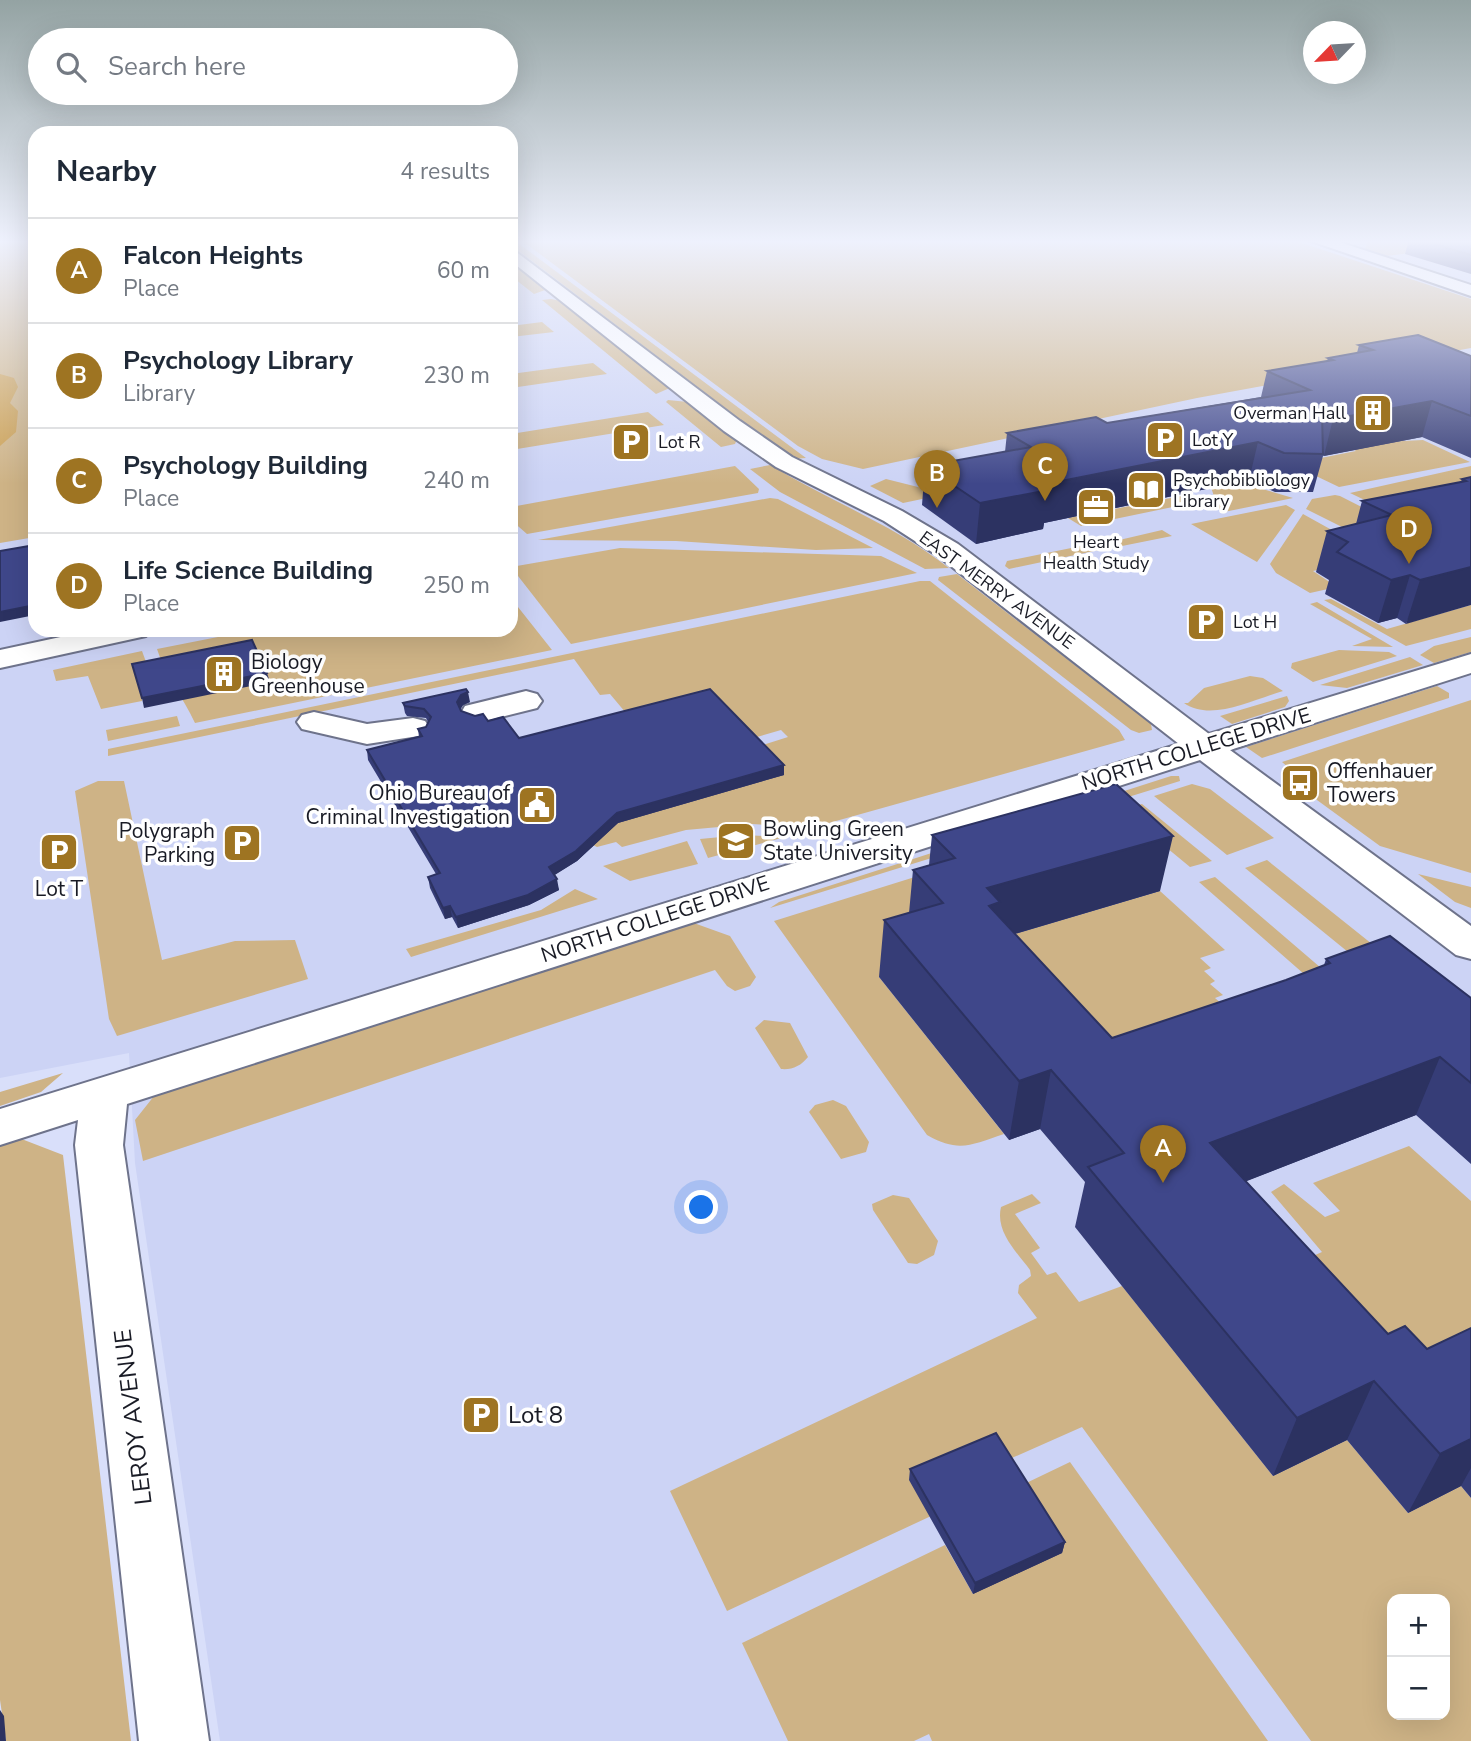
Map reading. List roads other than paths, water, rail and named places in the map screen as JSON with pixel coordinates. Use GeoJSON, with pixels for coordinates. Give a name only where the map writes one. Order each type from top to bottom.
{"type":"FeatureCollection","features":[{"type":"Feature","properties":{"kind":"street","name":"EAST MERRY AVENUE"},"geometry":{"type":"LineString","coordinates":[[599,321],[762,447],[812,478],[894,516],[948,550],[1204,747],[1471,946]]}},
{"type":"Feature","properties":{"kind":"street"},"geometry":{"type":"LineString","coordinates":[[0,659],[102,637]]}},
{"type":"Feature","properties":{"kind":"street","name":"NORTH COLLEGE DRIVE"},"geometry":{"type":"LineString","coordinates":[[0,1128],[1471,663]]}},
{"type":"Feature","properties":{"kind":"street"},"geometry":{"type":"LineString","coordinates":[[477,713],[526,701]]}},
{"type":"Feature","properties":{"kind":"street"},"geometry":{"type":"LineString","coordinates":[[314,722],[368,734],[413,728]]}},
{"type":"Feature","properties":{"kind":"street","name":"LEROY AVENUE"},"geometry":{"type":"LineString","coordinates":[[105,1094],[99,1145],[174,1741]]}},
{"type":"Feature","properties":{"kind":"place","name":"Overman Hall"},"geometry":{"type":"Point","coordinates":[1373,413]}},
{"type":"Feature","properties":{"kind":"place","name":"Lot Y"},"geometry":{"type":"Point","coordinates":[1165,440]}},
{"type":"Feature","properties":{"kind":"place","name":"Lot R"},"geometry":{"type":"Point","coordinates":[631,442]}},
{"type":"Feature","properties":{"kind":"place","name":"Psychobibliology Library"},"geometry":{"type":"Point","coordinates":[1146,490]}},
{"type":"Feature","properties":{"kind":"place","name":"Psychology Building"},"geometry":{"type":"Point","coordinates":[1045,501]}},
{"type":"Feature","properties":{"kind":"place","name":"Heart Health Study"},"geometry":{"type":"Point","coordinates":[1096,507]}},
{"type":"Feature","properties":{"kind":"place","name":"Psychology Library"},"geometry":{"type":"Point","coordinates":[937,508]}},
{"type":"Feature","properties":{"kind":"place","name":"Life Science Building"},"geometry":{"type":"Point","coordinates":[1409,564]}},
{"type":"Feature","properties":{"kind":"place","name":"Lot H"},"geometry":{"type":"Point","coordinates":[1206,622]}},
{"type":"Feature","properties":{"kind":"place","name":"Biology Greenhouse"},"geometry":{"type":"Point","coordinates":[224,674]}},
{"type":"Feature","properties":{"kind":"place","name":"Offenhauer Towers"},"geometry":{"type":"Point","coordinates":[1300,783]}},
{"type":"Feature","properties":{"kind":"place","name":"Ohio Bureau of Criminal Investigation"},"geometry":{"type":"Point","coordinates":[537,805]}},
{"type":"Feature","properties":{"kind":"place","name":"Bowling Green State University"},"geometry":{"type":"Point","coordinates":[736,841]}},
{"type":"Feature","properties":{"kind":"place","name":"Polygraph Parking"},"geometry":{"type":"Point","coordinates":[242,843]}},
{"type":"Feature","properties":{"kind":"place","name":"Lot T"},"geometry":{"type":"Point","coordinates":[59,852]}},
{"type":"Feature","properties":{"kind":"place","name":"Falcon Heights"},"geometry":{"type":"Point","coordinates":[1163,1183]}},
{"type":"Feature","properties":{"kind":"place","name":"Lot 8"},"geometry":{"type":"Point","coordinates":[481,1415]}}]}
